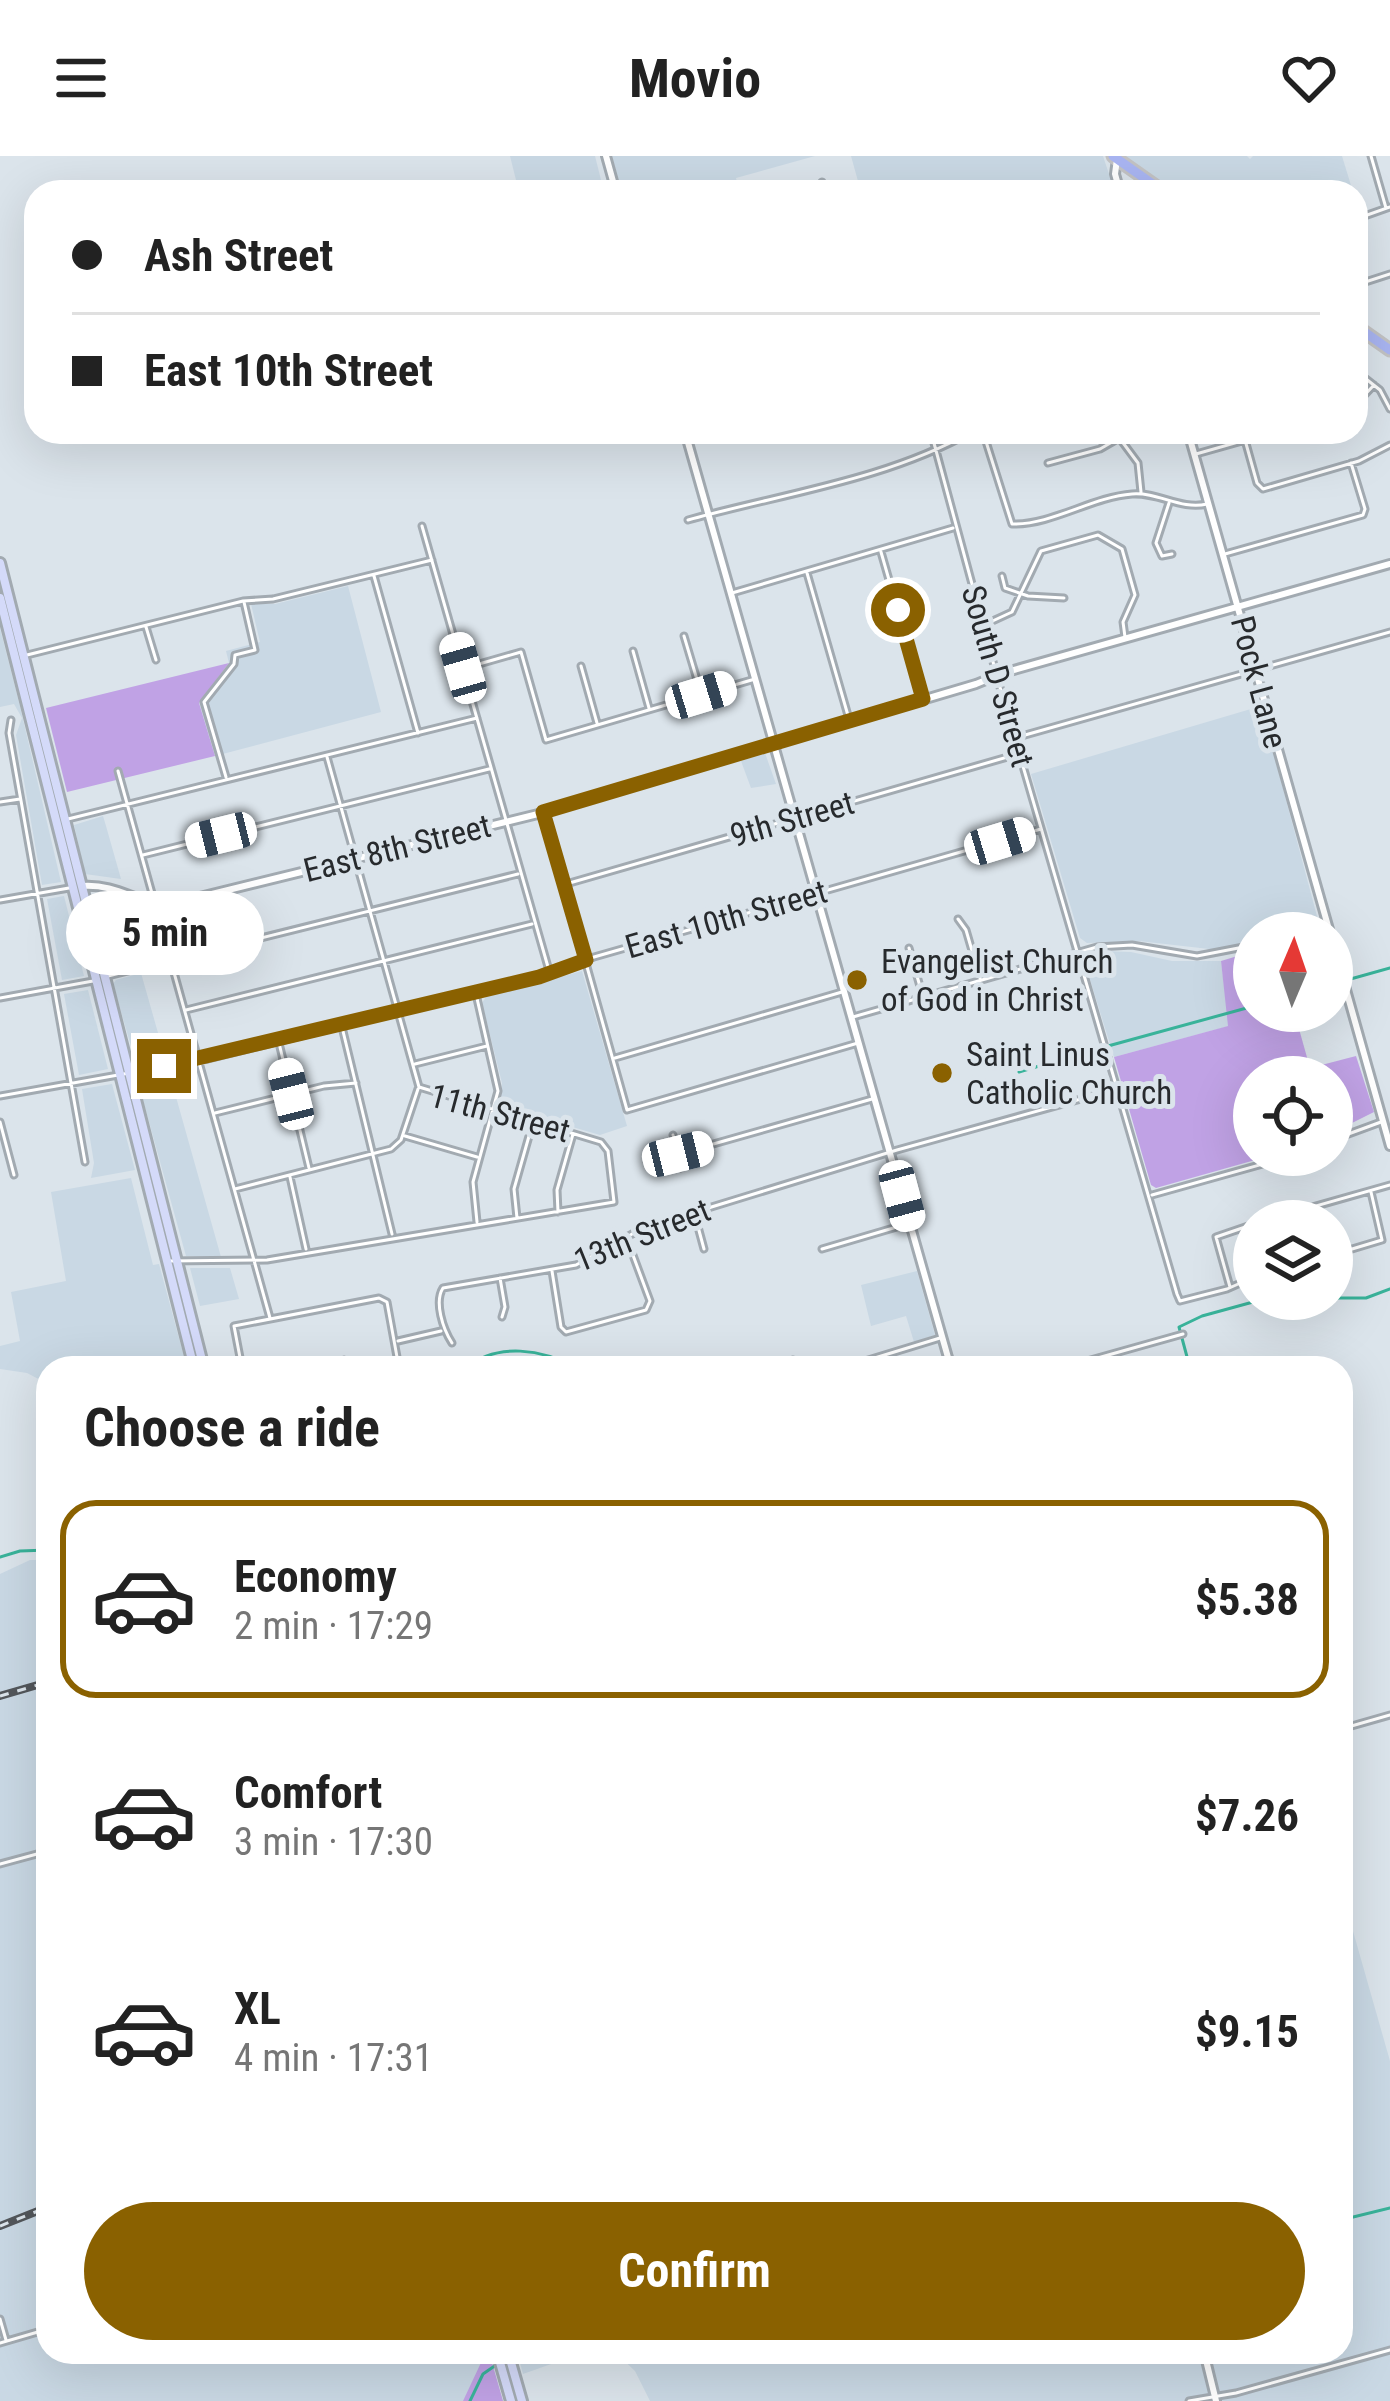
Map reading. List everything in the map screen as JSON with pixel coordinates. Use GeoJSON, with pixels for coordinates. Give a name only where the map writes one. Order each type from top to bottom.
{"type":"FeatureCollection","features":[{"type":"Feature","properties":{"kind":"main road"},"geometry":{"type":"LineString","coordinates":[[1114,158],[1146,180]]}},
{"type":"Feature","properties":{"kind":"main road"},"geometry":{"type":"LineString","coordinates":[[0,563],[124,1073],[200,1356]]}},
{"type":"Feature","properties":{"kind":"main road"},"geometry":{"type":"LineString","coordinates":[[0,598],[66,820],[77,887]]}},
{"type":"Feature","properties":{"kind":"main road"},"geometry":{"type":"LineString","coordinates":[[172,1261],[192,1356]]}},
{"type":"Feature","properties":{"kind":"main road"},"geometry":{"type":"LineString","coordinates":[[501,2364],[512,2401]]}},
{"type":"Feature","properties":{"kind":"main road"},"geometry":{"type":"LineString","coordinates":[[511,2364],[522,2401]]}},
{"type":"Feature","properties":{"kind":"street"},"geometry":{"type":"LineString","coordinates":[[1378,156],[1371,157],[1388,208]]}},
{"type":"Feature","properties":{"kind":"street"},"geometry":{"type":"LineString","coordinates":[[1368,380],[1390,409]]}},
{"type":"Feature","properties":{"kind":"street"},"geometry":{"type":"LineString","coordinates":[[1368,391],[1374,385]]}},
{"type":"Feature","properties":{"kind":"street"},"geometry":{"type":"LineString","coordinates":[[689,444],[947,1356]]}},
{"type":"Feature","properties":{"kind":"street","name":"South D Street"},"geometry":{"type":"LineString","coordinates":[[933,444],[1180,1301],[1231,1288]]}},
{"type":"Feature","properties":{"kind":"street"},"geometry":{"type":"LineString","coordinates":[[688,520],[949,444]]}},
{"type":"Feature","properties":{"kind":"street"},"geometry":{"type":"LineString","coordinates":[[987,444],[1012,524],[1141,494],[1192,506],[1208,504]]}},
{"type":"Feature","properties":{"kind":"street"},"geometry":{"type":"LineString","coordinates":[[1048,463],[1108,444]]}},
{"type":"Feature","properties":{"kind":"street"},"geometry":{"type":"LineString","coordinates":[[1124,444],[1138,463],[1141,494]]}},
{"type":"Feature","properties":{"kind":"street","name":"Pock Lane"},"geometry":{"type":"LineString","coordinates":[[1191,444],[1324,912]]}},
{"type":"Feature","properties":{"kind":"street"},"geometry":{"type":"LineString","coordinates":[[1194,454],[1230,444]]}},
{"type":"Feature","properties":{"kind":"street"},"geometry":{"type":"LineString","coordinates":[[1246,444],[1257,484],[1263,489],[1351,464],[1390,445]]}},
{"type":"Feature","properties":{"kind":"street"},"geometry":{"type":"LineString","coordinates":[[1224,555],[1363,515],[1351,464]]}},
{"type":"Feature","properties":{"kind":"street"},"geometry":{"type":"LineString","coordinates":[[1169,501],[1156,543],[1162,556],[1172,554]]}},
{"type":"Feature","properties":{"kind":"street"},"geometry":{"type":"LineString","coordinates":[[422,526],[550,974]]}},
{"type":"Feature","properties":{"kind":"street"},"geometry":{"type":"LineString","coordinates":[[730,593],[956,527]]}},
{"type":"Feature","properties":{"kind":"street"},"geometry":{"type":"LineString","coordinates":[[983,625],[1012,612],[1042,550],[1093,535],[1122,549],[1135,592],[1123,622],[1126,639]]}},
{"type":"Feature","properties":{"kind":"street"},"geometry":{"type":"LineString","coordinates":[[881,550],[923,699]]}},
{"type":"Feature","properties":{"kind":"street"},"geometry":{"type":"LineString","coordinates":[[20,657],[432,560]]}},
{"type":"Feature","properties":{"kind":"street","name":"East 8th Street"},"geometry":{"type":"LineString","coordinates":[[0,900],[77,887],[116,888],[154,904],[172,904],[543,812],[998,675],[1390,564]]}},
{"type":"Feature","properties":{"kind":"street"},"geometry":{"type":"LineString","coordinates":[[807,571],[850,721]]}},
{"type":"Feature","properties":{"kind":"street"},"geometry":{"type":"LineString","coordinates":[[374,574],[418,733]]}},
{"type":"Feature","properties":{"kind":"street"},"geometry":{"type":"LineString","coordinates":[[1002,576],[1005,588],[1021,594],[1064,598]]}},
{"type":"Feature","properties":{"kind":"street"},"geometry":{"type":"LineString","coordinates":[[226,780],[204,702],[234,664],[233,657],[256,650],[243,601]]}},
{"type":"Feature","properties":{"kind":"street"},"geometry":{"type":"LineString","coordinates":[[146,626],[156,660]]}},
{"type":"Feature","properties":{"kind":"street"},"geometry":{"type":"LineString","coordinates":[[1016,738],[1390,632]]}},
{"type":"Feature","properties":{"kind":"street"},"geometry":{"type":"LineString","coordinates":[[684,636],[701,695]]}},
{"type":"Feature","properties":{"kind":"street"},"geometry":{"type":"LineString","coordinates":[[633,651],[650,710]]}},
{"type":"Feature","properties":{"kind":"street"},"geometry":{"type":"LineString","coordinates":[[463,668],[521,652],[547,740],[754,679]]}},
{"type":"Feature","properties":{"kind":"street"},"geometry":{"type":"LineString","coordinates":[[581,666],[598,725]]}},
{"type":"Feature","properties":{"kind":"street"},"geometry":{"type":"LineString","coordinates":[[66,820],[477,718]]}},
{"type":"Feature","properties":{"kind":"street"},"geometry":{"type":"LineString","coordinates":[[10,720],[85,1162]]}},
{"type":"Feature","properties":{"kind":"street","name":"9th Street"},"geometry":{"type":"LineString","coordinates":[[564,885],[1020,754]]}},
{"type":"Feature","properties":{"kind":"street"},"geometry":{"type":"LineString","coordinates":[[327,755],[418,1087]]}},
{"type":"Feature","properties":{"kind":"street"},"geometry":{"type":"LineString","coordinates":[[141,855],[491,768]]}},
{"type":"Feature","properties":{"kind":"street"},"geometry":{"type":"LineString","coordinates":[[118,771],[270,1318]]}},
{"type":"Feature","properties":{"kind":"street"},"geometry":{"type":"LineString","coordinates":[[0,802],[20,799]]}},
{"type":"Feature","properties":{"kind":"street"},"geometry":{"type":"LineString","coordinates":[[543,812],[627,1110],[858,1043]]}},
{"type":"Feature","properties":{"kind":"street","name":"East 10th Street"},"geometry":{"type":"LineString","coordinates":[[0,1096],[198,1060],[550,974],[1041,829]]}},
{"type":"Feature","properties":{"kind":"street"},"geometry":{"type":"LineString","coordinates":[[0,998],[101,979],[521,874]]}},
{"type":"Feature","properties":{"kind":"street"},"geometry":{"type":"LineString","coordinates":[[958,919],[966,930],[980,980]]}},
{"type":"Feature","properties":{"kind":"street"},"geometry":{"type":"LineString","coordinates":[[184,1010],[536,923]]}},
{"type":"Feature","properties":{"kind":"street"},"geometry":{"type":"LineString","coordinates":[[851,1018],[1077,952],[1123,945],[1204,956],[1233,950]]}},
{"type":"Feature","properties":{"kind":"street"},"geometry":{"type":"LineString","coordinates":[[909,948],[923,997]]}},
{"type":"Feature","properties":{"kind":"street"},"geometry":{"type":"LineString","coordinates":[[476,992],[498,1083],[472,1188],[477,1222]]}},
{"type":"Feature","properties":{"kind":"street"},"geometry":{"type":"LineString","coordinates":[[613,1058],[843,992]]}},
{"type":"Feature","properties":{"kind":"street","name":"Pock Lane"},"geometry":{"type":"LineString","coordinates":[[1353,1014],[1390,1146]]}},
{"type":"Feature","properties":{"kind":"street"},"geometry":{"type":"LineString","coordinates":[[342,1026],[393,1237]]}},
{"type":"Feature","properties":{"kind":"street"},"geometry":{"type":"LineString","coordinates":[[278,1042],[309,1170]]}},
{"type":"Feature","properties":{"kind":"street"},"geometry":{"type":"LineString","coordinates":[[413,1065],[489,1046]]}},
{"type":"Feature","properties":{"kind":"street"},"geometry":{"type":"LineString","coordinates":[[214,1114],[356,1083]]}},
{"type":"Feature","properties":{"kind":"street","name":"11th Street"},"geometry":{"type":"LineString","coordinates":[[235,1189],[394,1147],[404,1135],[418,1087],[573,1132],[606,1148],[614,1202],[558,1213]]}},
{"type":"Feature","properties":{"kind":"street","name":"13th Street"},"geometry":{"type":"LineString","coordinates":[[444,1331],[440,1290],[590,1260],[626,1237],[694,1212],[1118,1088]]}},
{"type":"Feature","properties":{"kind":"street"},"geometry":{"type":"LineString","coordinates":[[678,1154],[874,1099]]}},
{"type":"Feature","properties":{"kind":"street"},"geometry":{"type":"LineString","coordinates":[[517,1218],[514,1189],[533,1120]]}},
{"type":"Feature","properties":{"kind":"street"},"geometry":{"type":"LineString","coordinates":[[0,1122],[14,1175]]}},
{"type":"Feature","properties":{"kind":"street"},"geometry":{"type":"LineString","coordinates":[[1353,1133],[1383,1122]]}},
{"type":"Feature","properties":{"kind":"street"},"geometry":{"type":"LineString","coordinates":[[172,1261],[255,1261],[477,1222],[558,1213],[556,1190],[573,1132]]}},
{"type":"Feature","properties":{"kind":"street"},"geometry":{"type":"LineString","coordinates":[[404,1135],[480,1158]]}},
{"type":"Feature","properties":{"kind":"street"},"geometry":{"type":"LineString","coordinates":[[673,1135],[681,1168]]}},
{"type":"Feature","properties":{"kind":"street"},"geometry":{"type":"LineString","coordinates":[[1150,1196],[1233,1173]]}},
{"type":"Feature","properties":{"kind":"street"},"geometry":{"type":"LineString","coordinates":[[289,1175],[307,1253]]}},
{"type":"Feature","properties":{"kind":"street"},"geometry":{"type":"LineString","coordinates":[[1336,1200],[1390,1185]]}},
{"type":"Feature","properties":{"kind":"street"},"geometry":{"type":"LineString","coordinates":[[1353,1249],[1382,1240],[1371,1190]]}},
{"type":"Feature","properties":{"kind":"street"},"geometry":{"type":"LineString","coordinates":[[694,1212],[704,1249]]}},
{"type":"Feature","properties":{"kind":"street"},"geometry":{"type":"LineString","coordinates":[[822,1249],[909,1224]]}},
{"type":"Feature","properties":{"kind":"street"},"geometry":{"type":"LineString","coordinates":[[1231,1288],[1216,1237],[1233,1231]]}},
{"type":"Feature","properties":{"kind":"street"},"geometry":{"type":"LineString","coordinates":[[552,1270],[561,1327],[566,1332],[646,1310],[650,1301],[626,1237]]}},
{"type":"Feature","properties":{"kind":"street"},"geometry":{"type":"LineString","coordinates":[[500,1279],[502,1317]]}},
{"type":"Feature","properties":{"kind":"street"},"geometry":{"type":"LineString","coordinates":[[240,1356],[234,1326],[385,1299],[398,1356]]}},
{"type":"Feature","properties":{"kind":"street"},"geometry":{"type":"LineString","coordinates":[[396,1341],[444,1331],[452,1343]]}},
{"type":"Feature","properties":{"kind":"street"},"geometry":{"type":"LineString","coordinates":[[1105,1356],[1183,1334]]}},
{"type":"Feature","properties":{"kind":"street"},"geometry":{"type":"LineString","coordinates":[[880,1356],[942,1338]]}},
{"type":"Feature","properties":{"kind":"street"},"geometry":{"type":"LineString","coordinates":[[1353,1726],[1390,1715]]}},
{"type":"Feature","properties":{"kind":"street"},"geometry":{"type":"LineString","coordinates":[[0,1864],[36,1854]]}},
{"type":"Feature","properties":{"kind":"street"},"geometry":{"type":"LineString","coordinates":[[0,2319],[3,2342],[36,2332]]}},
{"type":"Feature","properties":{"kind":"street"},"geometry":{"type":"LineString","coordinates":[[1353,2360],[1390,2350]]}},
{"type":"Feature","properties":{"kind":"street"},"geometry":{"type":"LineString","coordinates":[[1207,2364],[1216,2399]]}},
{"type":"Feature","properties":{"kind":"street"},"geometry":{"type":"LineString","coordinates":[[1189,2401],[1216,2399],[1340,2364]]}},
{"type":"Feature","properties":{"kind":"shaded area"},"geometry":{"type":"Polygon","coordinates":[[[510,156],[595,156],[601,180],[516,180],[510,156]]]}},
{"type":"Feature","properties":{"kind":"shaded area"},"geometry":{"type":"Polygon","coordinates":[[[612,156],[815,156],[736,180],[619,180],[612,156]]]}},
{"type":"Feature","properties":{"kind":"shaded area"},"geometry":{"type":"Polygon","coordinates":[[[851,156],[1103,156],[1111,180],[858,180],[851,156]]]}},
{"type":"Feature","properties":{"kind":"shaded area"},"geometry":{"type":"Polygon","coordinates":[[[1121,156],[1342,156],[1349,180],[1156,180],[1121,156]]]}},
{"type":"Feature","properties":{"kind":"shaded area"},"geometry":{"type":"Polygon","coordinates":[[[348,586],[381,712],[215,756],[199,703],[229,663],[226,651],[260,642],[251,604],[275,604],[348,586]]]}},
{"type":"Feature","properties":{"kind":"shaded area"},"geometry":{"type":"Polygon","coordinates":[[[0,628],[19,702],[61,882],[42,885],[16,735],[22,718],[14,704],[0,707],[0,628]]]}},
{"type":"Feature","properties":{"kind":"shaded area"},"geometry":{"type":"Polygon","coordinates":[[[229,663],[199,703],[215,756],[67,792],[46,708],[229,663]]]}},
{"type":"Feature","properties":{"kind":"shaded area"},"geometry":{"type":"Polygon","coordinates":[[[1261,706],[1316,912],[1233,912],[1233,945],[1218,950],[1139,941],[1087,943],[1080,938],[1031,774],[1261,706]]]}},
{"type":"Feature","properties":{"kind":"shaded area"},"geometry":{"type":"Polygon","coordinates":[[[765,753],[776,784],[751,788],[741,761],[765,753]]]}},
{"type":"Feature","properties":{"kind":"shaded area"},"geometry":{"type":"Polygon","coordinates":[[[103,816],[121,879],[85,874],[74,825],[103,816]]]}},
{"type":"Feature","properties":{"kind":"shaded area"},"geometry":{"type":"Polygon","coordinates":[[[100,893],[127,899],[151,917],[162,954],[158,958],[113,970],[109,967],[91,898],[100,893]]]}},
{"type":"Feature","properties":{"kind":"shaded area"},"geometry":{"type":"Polygon","coordinates":[[[64,896],[84,976],[62,980],[47,899],[64,896]]]}},
{"type":"Feature","properties":{"kind":"shaded area"},"geometry":{"type":"Polygon","coordinates":[[[1102,951],[1172,961],[1221,961],[1229,1026],[1114,1057],[1083,957],[1102,951]]]}},
{"type":"Feature","properties":{"kind":"shaded area"},"geometry":{"type":"Polygon","coordinates":[[[1233,957],[1233,1032],[1300,1032],[1307,1056],[1233,1056],[1233,1166],[1156,1188],[1151,1185],[1114,1057],[1228,1026],[1221,961],[1233,957]]]}},
{"type":"Feature","properties":{"kind":"shaded area"},"geometry":{"type":"Polygon","coordinates":[[[582,971],[627,1126],[600,1135],[500,1106],[502,1083],[482,1003],[486,997],[582,971]]]}},
{"type":"Feature","properties":{"kind":"shaded area"},"geometry":{"type":"Polygon","coordinates":[[[141,973],[166,1061],[137,1067],[113,984],[141,973]]]}},
{"type":"Feature","properties":{"kind":"shaded area"},"geometry":{"type":"Polygon","coordinates":[[[88,990],[108,1069],[79,1075],[64,994],[88,990]]]}},
{"type":"Feature","properties":{"kind":"shaded area"},"geometry":{"type":"Polygon","coordinates":[[[1356,1056],[1374,1112],[1353,1122],[1353,1057],[1356,1056]]]}},
{"type":"Feature","properties":{"kind":"shaded area"},"geometry":{"type":"Polygon","coordinates":[[[169,1072],[221,1257],[186,1256],[138,1082],[141,1077],[169,1072]]]}},
{"type":"Feature","properties":{"kind":"shaded area"},"geometry":{"type":"Polygon","coordinates":[[[112,1084],[135,1170],[91,1178],[94,1163],[82,1089],[112,1084]]]}},
{"type":"Feature","properties":{"kind":"shaded area"},"geometry":{"type":"Polygon","coordinates":[[[131,1178],[153,1265],[159,1264],[184,1356],[36,1356],[36,1378],[0,1369],[0,1346],[20,1341],[11,1292],[66,1281],[51,1192],[131,1178]]]}},
{"type":"Feature","properties":{"kind":"shaded area"},"geometry":{"type":"Polygon","coordinates":[[[190,1268],[230,1268],[239,1299],[200,1306],[190,1268]]]}},
{"type":"Feature","properties":{"kind":"shaded area"},"geometry":{"type":"Polygon","coordinates":[[[917,1271],[935,1335],[914,1342],[906,1316],[871,1326],[861,1285],[917,1271]]]}},
{"type":"Feature","properties":{"kind":"shaded area"},"geometry":{"type":"Polygon","coordinates":[[[36,1560],[36,2364],[492,2364],[503,2401],[0,2401],[0,1574],[36,1560]]]}},
{"type":"Feature","properties":{"kind":"shaded area"},"geometry":{"type":"Polygon","coordinates":[[[1353,1931],[1390,2061],[1390,2401],[650,2401],[628,2364],[1353,2364],[1353,1931]]]}},
{"type":"Feature","properties":{"kind":"shaded area"},"geometry":{"type":"Polygon","coordinates":[[[480,2364],[492,2364],[503,2401],[463,2401],[480,2364]]]}},
{"type":"Feature","properties":{"kind":"shaded area"},"geometry":{"type":"Polygon","coordinates":[[[520,2364],[551,2364],[523,2374],[520,2364]]]}},
{"type":"Feature","properties":{"kind":"waterway"},"geometry":{"type":"LineString","coordinates":[[1353,978],[1390,968]]}},
{"type":"Feature","properties":{"kind":"waterway"},"geometry":{"type":"LineString","coordinates":[[1108,1046],[1233,1012]]}},
{"type":"Feature","properties":{"kind":"waterway"},"geometry":{"type":"LineString","coordinates":[[1019,1072],[1103,1047]]}},
{"type":"Feature","properties":{"kind":"waterway"},"geometry":{"type":"LineString","coordinates":[[1353,1298],[1390,1289]]}},
{"type":"Feature","properties":{"kind":"waterway"},"geometry":{"type":"LineString","coordinates":[[1187,1356],[1179,1327],[1233,1308]]}},
{"type":"Feature","properties":{"kind":"waterway"},"geometry":{"type":"LineString","coordinates":[[487,1356],[520,1351],[549,1356]]}},
{"type":"Feature","properties":{"kind":"waterway"},"geometry":{"type":"LineString","coordinates":[[0,1557],[36,1550]]}},
{"type":"Feature","properties":{"kind":"waterway"},"geometry":{"type":"LineString","coordinates":[[1353,2217],[1390,2208]]}},
{"type":"Feature","properties":{"kind":"waterway"},"geometry":{"type":"LineString","coordinates":[[470,2401],[483,2374],[496,2365]]}},
{"type":"Feature","properties":{"kind":"railway"},"geometry":{"type":"LineString","coordinates":[[0,1696],[36,1686]]}},
{"type":"Feature","properties":{"kind":"railway"},"geometry":{"type":"LineString","coordinates":[[0,2226],[36,2212]]}},
{"type":"Feature","properties":{"kind":"place","name":"Evangelist Church of God in Christ"},"geometry":{"type":"Point","coordinates":[857,980]}},
{"type":"Feature","properties":{"kind":"place","name":"Saint Linus Catholic Church"},"geometry":{"type":"Point","coordinates":[942,1073]}},
{"type":"Feature","properties":{"kind":"route"},"geometry":{"type":"LineString","coordinates":[[164,1066],[539,977],[586,960],[543,812],[923,699],[898,610]]}}]}
